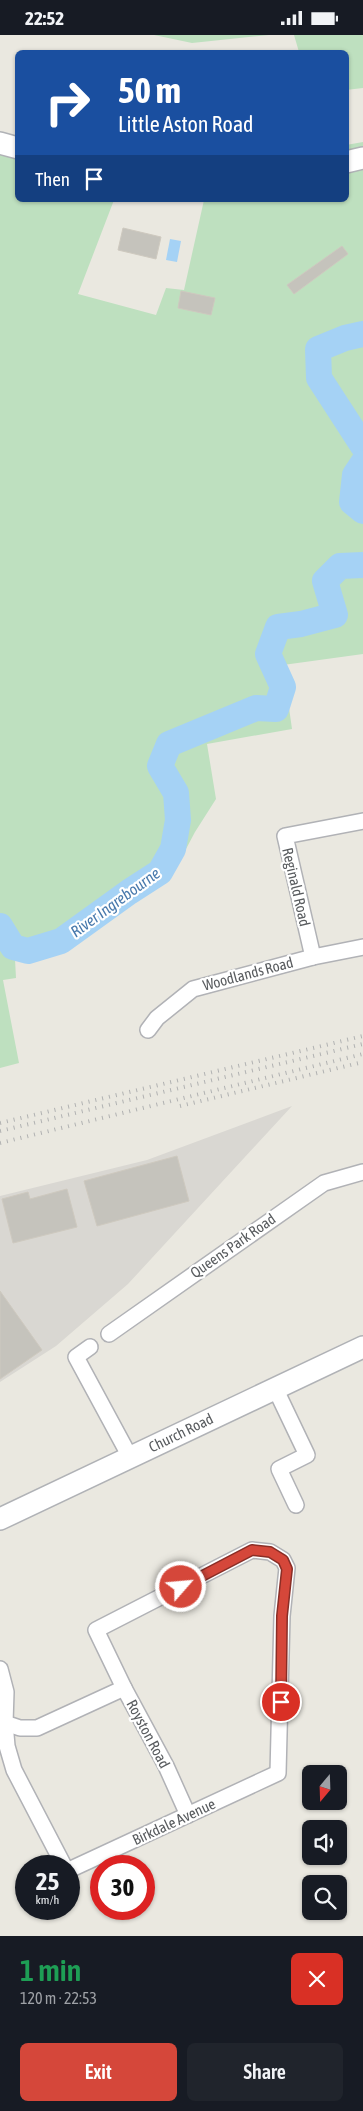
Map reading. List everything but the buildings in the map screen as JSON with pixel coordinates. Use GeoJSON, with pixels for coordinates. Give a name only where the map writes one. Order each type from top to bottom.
{"type":"FeatureCollection","features":[{"type":"Feature","properties":{"kind":"street"},"geometry":{"type":"LineString","coordinates":[[0,143],[15,147]]}},
{"type":"Feature","properties":{"kind":"street"},"geometry":{"type":"LineString","coordinates":[[349,161],[363,158]]}},
{"type":"Feature","properties":{"kind":"street","name":"Reginald Road"},"geometry":{"type":"LineString","coordinates":[[313,957],[285,836],[363,821]]}},
{"type":"Feature","properties":{"kind":"street","name":"Woodlands Road"},"geometry":{"type":"LineString","coordinates":[[148,1030],[157,1018],[193,989],[313,957],[363,947]]}},
{"type":"Feature","properties":{"kind":"street","name":"Queens Park Road"},"geometry":{"type":"LineString","coordinates":[[109,1333],[324,1183],[363,1172]]}},
{"type":"Feature","properties":{"kind":"street"},"geometry":{"type":"LineString","coordinates":[[90,1347],[76,1357],[130,1457]]}},
{"type":"Feature","properties":{"kind":"street","name":"Church Road"},"geometry":{"type":"LineString","coordinates":[[0,1519],[363,1347]]}},
{"type":"Feature","properties":{"kind":"street"},"geometry":{"type":"LineString","coordinates":[[275,1388],[307,1455],[279,1469],[296,1505]]}},
{"type":"Feature","properties":{"kind":"street","name":"Birkdale Avenue"},"geometry":{"type":"LineString","coordinates":[[80,1865],[278,1773],[282,1616],[287,1569],[283,1560],[270,1552],[252,1550],[96,1630],[124,1688]]}},
{"type":"Feature","properties":{"kind":"street"},"geometry":{"type":"LineString","coordinates":[[0,1669],[6,1692],[4,1723],[7,1747],[14,1770],[58,1855]]}},
{"type":"Feature","properties":{"kind":"street","name":"Royston Road"},"geometry":{"type":"LineString","coordinates":[[4,1723],[20,1728],[37,1728],[124,1688],[166,1766],[188,1815]]}},
{"type":"Feature","properties":{"kind":"shaded area"},"geometry":{"type":"Polygon","coordinates":[[[292,1106],[128,1284],[56,1346],[0,1382],[0,1196],[147,1160],[292,1106]]]}},
{"type":"Feature","properties":{"kind":"green space"},"geometry":{"type":"Polygon","coordinates":[[[154,35],[269,35],[192,43],[154,35]]]}},
{"type":"Feature","properties":{"kind":"green space"},"geometry":{"type":"Polygon","coordinates":[[[294,35],[363,35],[363,88],[349,90],[349,50],[298,50],[294,35]]]}},
{"type":"Feature","properties":{"kind":"green space"},"geometry":{"type":"Polygon","coordinates":[[[363,142],[363,654],[283,665],[292,729],[207,744],[216,799],[195,832],[169,881],[56,949],[33,958],[15,959],[16,978],[3,980],[19,1063],[0,1068],[0,152],[15,156],[15,202],[113,202],[78,294],[156,315],[166,288],[184,290],[204,202],[349,202],[349,144],[363,142]]]}},
{"type":"Feature","properties":{"kind":"water"},"geometry":{"type":"Polygon","coordinates":[[[170,239],[181,241],[177,262],[166,260],[170,239]]]}},
{"type":"Feature","properties":{"kind":"waterway","name":"River Ingrebourne"},"geometry":{"type":"LineString","coordinates":[[363,334],[345,338],[318,349],[319,378],[363,446]]}},
{"type":"Feature","properties":{"kind":"waterway","name":"River Ingrebourne"},"geometry":{"type":"LineString","coordinates":[[363,463],[355,475],[352,502],[363,511]]}},
{"type":"Feature","properties":{"kind":"waterway","name":"River Ingrebourne"},"geometry":{"type":"LineString","coordinates":[[0,926],[13,947],[28,951],[61,941],[160,872],[173,849],[178,820],[176,793],[160,766],[169,744],[256,708],[276,709],[283,687],[268,654],[278,627],[301,624],[335,615],[325,581],[340,566],[363,565]]}},
{"type":"Feature","properties":{"kind":"railway"},"geometry":{"type":"LineString","coordinates":[[0,1123],[363,1036]]}},
{"type":"Feature","properties":{"kind":"railway"},"geometry":{"type":"LineString","coordinates":[[0,1131],[363,1044]]}},
{"type":"Feature","properties":{"kind":"railway"},"geometry":{"type":"LineString","coordinates":[[0,1143],[363,1054]]}},
{"type":"Feature","properties":{"kind":"railway"},"geometry":{"type":"LineString","coordinates":[[180,1106],[363,1062]]}},
{"type":"Feature","properties":{"kind":"route"},"geometry":{"type":"LineString","coordinates":[[181,1587],[252,1550],[270,1552],[283,1560],[287,1569],[282,1616],[281,1702]]}}]}
